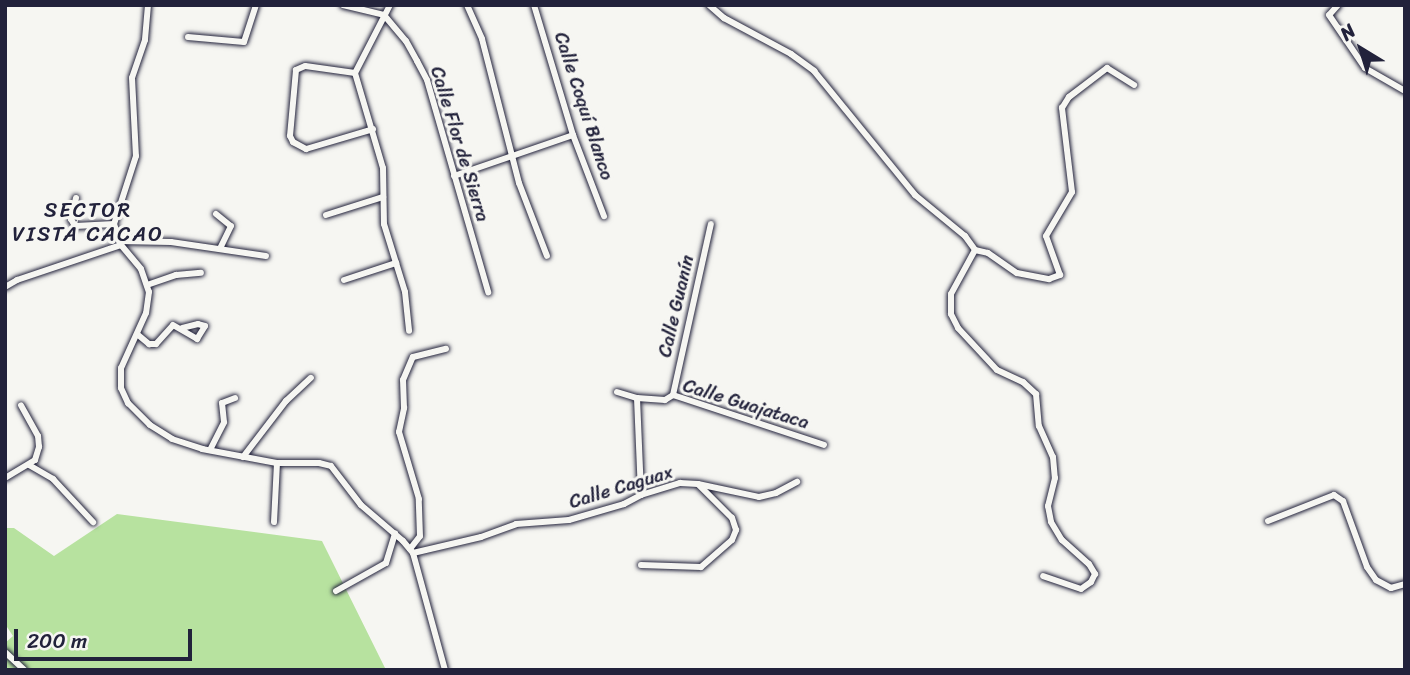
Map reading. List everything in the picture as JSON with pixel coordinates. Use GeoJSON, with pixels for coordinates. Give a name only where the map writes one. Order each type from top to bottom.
{"type":"FeatureCollection","features":[{"type":"Feature","properties":{"kind":"street"},"geometry":{"type":"LineString","coordinates":[[148,5],[145,40],[132,78],[136,156],[114,224],[120,243],[141,269],[149,292],[146,313],[121,369],[121,388],[128,403],[150,425],[172,439],[209,450],[277,463],[319,463],[331,466],[361,505],[395,533],[411,551],[445,670]]}},
{"type":"Feature","properties":{"kind":"street"},"geometry":{"type":"LineString","coordinates":[[188,37],[244,42],[256,5]]}},
{"type":"Feature","properties":{"kind":"street"},"geometry":{"type":"LineString","coordinates":[[343,5],[384,15]]}},
{"type":"Feature","properties":{"kind":"street"},"geometry":{"type":"LineString","coordinates":[[390,5],[355,73],[383,168],[384,224],[405,292],[409,331]]}},
{"type":"Feature","properties":{"kind":"street"},"geometry":{"type":"LineString","coordinates":[[467,5],[482,39],[510,156],[547,256]]}},
{"type":"Feature","properties":{"kind":"street","name":"Calle Coquí Blanco"},"geometry":{"type":"LineString","coordinates":[[534,5],[573,135],[604,216]]}},
{"type":"Feature","properties":{"kind":"street"},"geometry":{"type":"LineString","coordinates":[[709,5],[724,18],[791,54],[814,71],[915,195],[965,236],[975,250],[988,253],[1017,273],[1049,279],[1060,275],[1046,236],[1072,192],[1062,108],[1069,97],[1107,68],[1134,85]]}},
{"type":"Feature","properties":{"kind":"street"},"geometry":{"type":"LineString","coordinates":[[1338,5],[1329,15],[1365,68],[1405,91]]}},
{"type":"Feature","properties":{"kind":"street","name":"Calle Flor de Sierra"},"geometry":{"type":"LineString","coordinates":[[384,15],[406,41],[426,80],[488,292]]}},
{"type":"Feature","properties":{"kind":"street"},"geometry":{"type":"LineString","coordinates":[[355,73],[305,66],[296,70],[289,136],[306,149],[373,129]]}},
{"type":"Feature","properties":{"kind":"street"},"geometry":{"type":"LineString","coordinates":[[454,176],[573,135]]}},
{"type":"Feature","properties":{"kind":"street"},"geometry":{"type":"LineString","coordinates":[[326,215],[383,197]]}},
{"type":"Feature","properties":{"kind":"street"},"geometry":{"type":"LineString","coordinates":[[76,198],[71,219],[75,226],[114,224]]}},
{"type":"Feature","properties":{"kind":"street"},"geometry":{"type":"LineString","coordinates":[[216,214],[231,226],[220,249]]}},
{"type":"Feature","properties":{"kind":"street","name":"Calle Guanín"},"geometry":{"type":"LineString","coordinates":[[673,395],[711,225]]}},
{"type":"Feature","properties":{"kind":"street"},"geometry":{"type":"LineString","coordinates":[[5,288],[17,280],[120,243],[171,242],[266,257]]}},
{"type":"Feature","properties":{"kind":"street"},"geometry":{"type":"LineString","coordinates":[[975,250],[951,294],[951,314],[958,328],[997,370],[1023,382],[1036,394],[1039,426],[1053,457],[1055,478],[1048,506],[1051,522],[1062,540],[1089,564],[1095,574],[1091,582],[1081,589],[1042,576]]}},
{"type":"Feature","properties":{"kind":"street"},"geometry":{"type":"LineString","coordinates":[[344,280],[396,263]]}},
{"type":"Feature","properties":{"kind":"street"},"geometry":{"type":"LineString","coordinates":[[147,285],[176,275],[201,273]]}},
{"type":"Feature","properties":{"kind":"street"},"geometry":{"type":"LineString","coordinates":[[137,334],[149,344],[156,344],[173,325],[182,328]]}},
{"type":"Feature","properties":{"kind":"street"},"geometry":{"type":"LineString","coordinates":[[411,551],[419,536],[419,499],[399,432],[404,408],[403,380],[413,357],[446,349]]}},
{"type":"Feature","properties":{"kind":"street"},"geometry":{"type":"LineString","coordinates":[[243,457],[286,401],[310,378]]}},
{"type":"Feature","properties":{"kind":"street","name":"Calle Guajataca"},"geometry":{"type":"LineString","coordinates":[[617,392],[637,398],[665,400],[673,395],[824,445]]}},
{"type":"Feature","properties":{"kind":"street"},"geometry":{"type":"LineString","coordinates":[[209,450],[224,422],[222,403],[235,398]]}},
{"type":"Feature","properties":{"kind":"street"},"geometry":{"type":"LineString","coordinates":[[637,398],[640,495]]}},
{"type":"Feature","properties":{"kind":"street"},"geometry":{"type":"LineString","coordinates":[[5,478],[35,460],[39,447],[38,436],[22,405]]}},
{"type":"Feature","properties":{"kind":"street"},"geometry":{"type":"LineString","coordinates":[[274,522],[277,463]]}},
{"type":"Feature","properties":{"kind":"street"},"geometry":{"type":"LineString","coordinates":[[29,465],[53,479],[93,522]]}},
{"type":"Feature","properties":{"kind":"street","name":"Calle Caguax"},"geometry":{"type":"LineString","coordinates":[[411,551],[481,537],[516,524],[569,520],[624,504],[640,495],[680,483],[698,484],[759,497],[776,493],[797,482]]}},
{"type":"Feature","properties":{"kind":"street"},"geometry":{"type":"LineString","coordinates":[[641,565],[701,567],[732,540],[736,530],[732,518],[698,484]]}},
{"type":"Feature","properties":{"kind":"street"},"geometry":{"type":"LineString","coordinates":[[1268,521],[1334,495],[1343,501],[1367,567],[1376,580],[1391,588],[1405,584]]}},
{"type":"Feature","properties":{"kind":"street"},"geometry":{"type":"LineString","coordinates":[[336,591],[386,563],[395,533]]}},
{"type":"Feature","properties":{"kind":"street"},"geometry":{"type":"LineString","coordinates":[[5,652],[24,670]]}},
{"type":"Feature","properties":{"kind":"green space"},"geometry":{"type":"Polygon","coordinates":[[[117,514],[322,541],[386,670],[5,670],[5,643],[13,636],[5,624],[5,528],[14,528],[54,556],[117,514]]]}},
{"type":"Feature","properties":{"kind":"district","name":"SECTOR VISTA CACAO"},"geometry":{"type":"Point","coordinates":[88,222]}}]}
